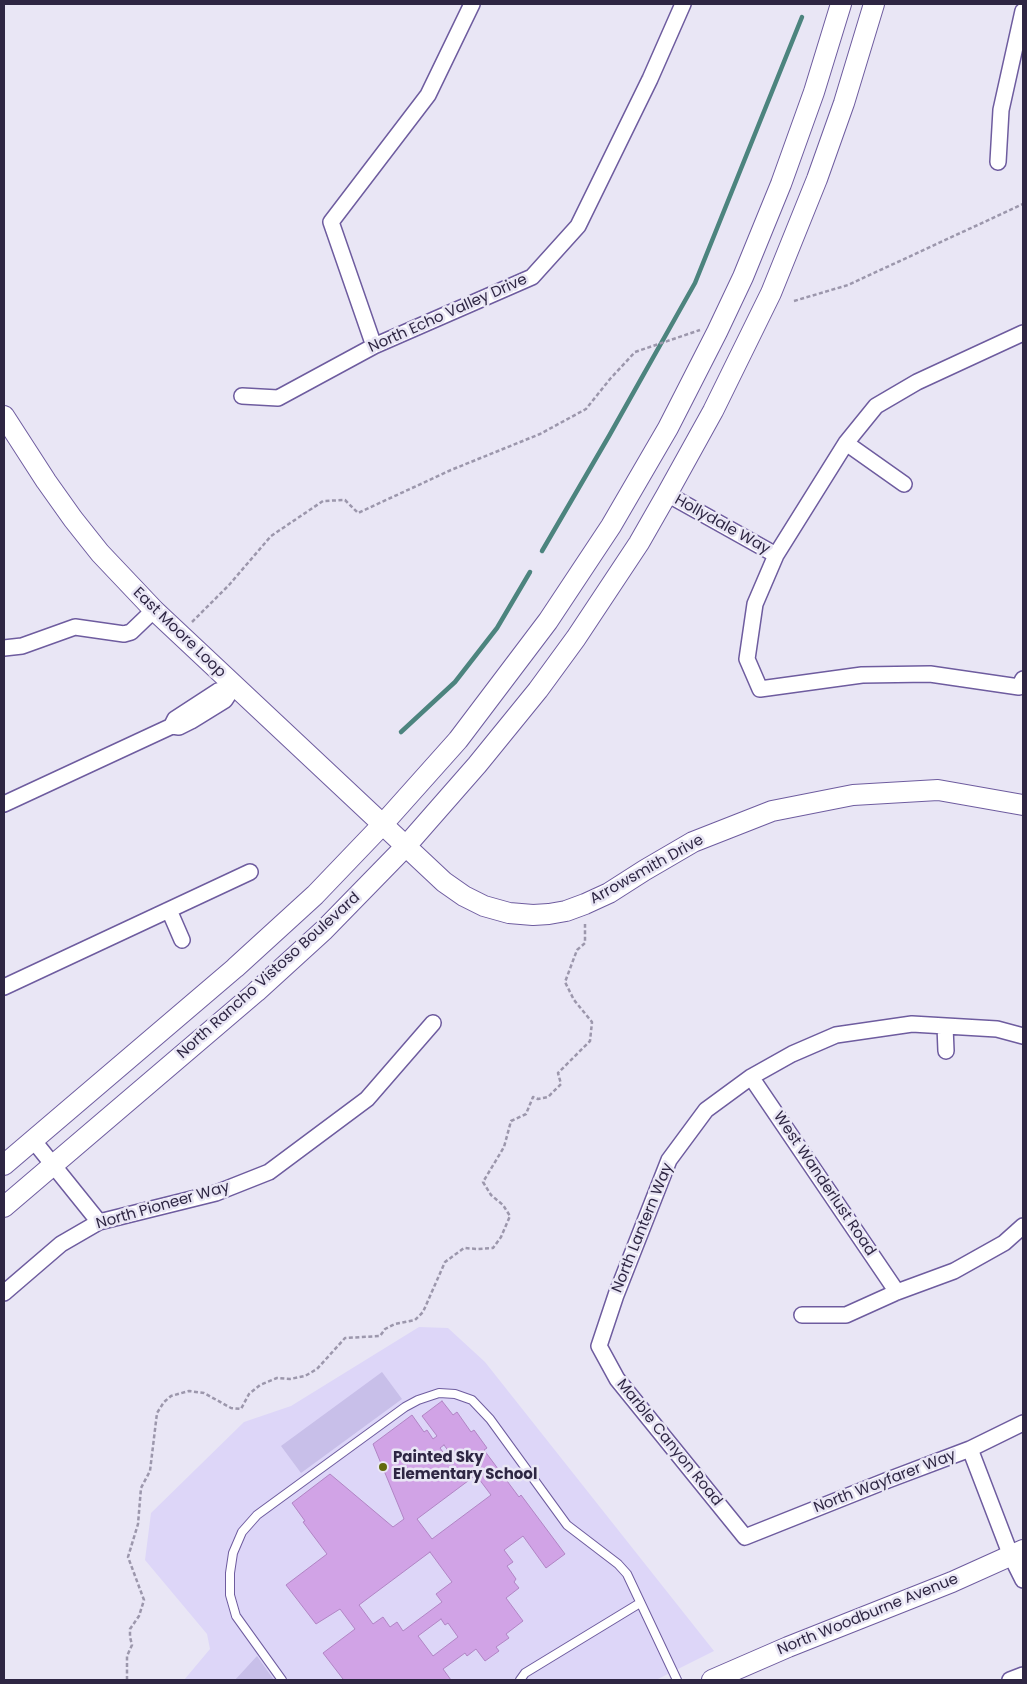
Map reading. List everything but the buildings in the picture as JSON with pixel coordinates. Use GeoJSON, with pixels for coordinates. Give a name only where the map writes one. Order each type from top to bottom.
{"type":"FeatureCollection","features":[{"type":"Feature","properties":{"kind":"main road","name":"North Rancho Vistoso Boulevard"},"geometry":{"type":"LineString","coordinates":[[4,1165],[235,968],[315,894],[383,824],[458,740],[548,621],[611,526],[668,428],[717,332],[743,276],[781,184],[814,92],[841,4]]}},
{"type":"Feature","properties":{"kind":"main road","name":"North Rancho Vistoso Boulevard"},"geometry":{"type":"LineString","coordinates":[[4,1207],[256,992],[324,930],[406,846],[477,765],[538,690],[576,638],[639,543],[667,494],[713,411],[771,293],[844,103],[874,4]]}},
{"type":"Feature","properties":{"kind":"main road","name":"East Moore Loop"},"geometry":{"type":"LineString","coordinates":[[4,416],[46,481],[100,553],[178,635],[406,846]]}},
{"type":"Feature","properties":{"kind":"main road","name":"Arrowsmith Drive"},"geometry":{"type":"LineString","coordinates":[[406,846],[444,882],[464,896],[484,906],[509,913],[549,914],[566,911],[585,904],[608,893],[693,842],[772,811],[853,794],[938,790],[1023,805]]}},
{"type":"Feature","properties":{"kind":"main road","name":"North Woodburne Avenue"},"geometry":{"type":"LineString","coordinates":[[712,1680],[788,1647],[952,1582],[1017,1553]]}},
{"type":"Feature","properties":{"kind":"street"},"geometry":{"type":"LineString","coordinates":[[374,346],[330,222],[428,95],[472,4]]}},
{"type":"Feature","properties":{"kind":"street","name":"North Echo Valley Drive"},"geometry":{"type":"LineString","coordinates":[[242,396],[278,398],[374,346],[532,277],[578,226],[650,79],[683,4]]}},
{"type":"Feature","properties":{"kind":"street"},"geometry":{"type":"LineString","coordinates":[[998,162],[1001,110],[1023,11]]}},
{"type":"Feature","properties":{"kind":"street"},"geometry":{"type":"LineString","coordinates":[[1023,333],[917,382],[876,406],[846,443],[776,555],[755,604],[748,659],[760,688],[862,675],[930,674],[1019,687],[1023,679]]}},
{"type":"Feature","properties":{"kind":"street"},"geometry":{"type":"LineString","coordinates":[[846,443],[904,484]]}},
{"type":"Feature","properties":{"kind":"street","name":"Hollydale Way"},"geometry":{"type":"LineString","coordinates":[[667,494],[776,555]]}},
{"type":"Feature","properties":{"kind":"street"},"geometry":{"type":"LineString","coordinates":[[4,648],[22,646],[75,627],[124,634],[131,632],[154,610]]}},
{"type":"Feature","properties":{"kind":"street"},"geometry":{"type":"LineString","coordinates":[[4,804],[172,726],[179,727],[225,700],[234,686]]}},
{"type":"Feature","properties":{"kind":"street"},"geometry":{"type":"LineString","coordinates":[[4,987],[250,872]]}},
{"type":"Feature","properties":{"kind":"street"},"geometry":{"type":"LineString","coordinates":[[169,910],[182,940]]}},
{"type":"Feature","properties":{"kind":"street","name":"North Pioneer Way"},"geometry":{"type":"LineString","coordinates":[[4,1293],[61,1244],[99,1222],[216,1193],[269,1172],[367,1099],[433,1023]]}},
{"type":"Feature","properties":{"kind":"street","name":"North Lantern Way"},"geometry":{"type":"LineString","coordinates":[[598,1346],[669,1160],[706,1110],[751,1077],[792,1054],[836,1035],[912,1024],[997,1029],[1023,1036]]}},
{"type":"Feature","properties":{"kind":"street"},"geometry":{"type":"LineString","coordinates":[[945,1026],[946,1051]]}},
{"type":"Feature","properties":{"kind":"street","name":"West Wanderlust Road"},"geometry":{"type":"LineString","coordinates":[[751,1077],[897,1292]]}},
{"type":"Feature","properties":{"kind":"street"},"geometry":{"type":"LineString","coordinates":[[34,1140],[99,1222]]}},
{"type":"Feature","properties":{"kind":"street"},"geometry":{"type":"LineString","coordinates":[[802,1315],[846,1315],[897,1292],[954,1271],[1004,1243],[1023,1226]]}},
{"type":"Feature","properties":{"kind":"street","name":"Marble Canyon Road"},"geometry":{"type":"LineString","coordinates":[[598,1346],[617,1379],[746,1537]]}},
{"type":"Feature","properties":{"kind":"street","name":"North Wayfarer Way"},"geometry":{"type":"LineString","coordinates":[[746,1537],[970,1449],[1023,1423]]}},
{"type":"Feature","properties":{"kind":"street"},"geometry":{"type":"LineString","coordinates":[[970,1449],[1017,1553],[1023,1580]]}},
{"type":"Feature","properties":{"kind":"street"},"geometry":{"type":"LineString","coordinates":[[1010,1680],[1023,1674]]}},
{"type":"Feature","properties":{"kind":"lane"},"geometry":{"type":"LineString","coordinates":[[282,1680],[236,1616],[230,1595],[233,1553],[242,1532],[257,1515],[405,1407],[438,1393],[455,1394],[472,1400],[490,1418],[567,1525],[618,1564],[627,1574],[677,1680]]}},
{"type":"Feature","properties":{"kind":"lane"},"geometry":{"type":"LineString","coordinates":[[520,1680],[525,1673],[640,1603]]}},
{"type":"Feature","properties":{"kind":"path"},"geometry":{"type":"LineString","coordinates":[[794,301],[848,285],[1023,204]]}},
{"type":"Feature","properties":{"kind":"path"},"geometry":{"type":"LineString","coordinates":[[178,635],[229,585],[271,536],[323,501],[345,500],[358,512],[451,470],[540,434],[586,409],[635,352],[669,339],[702,330]]}},
{"type":"Feature","properties":{"kind":"path"},"geometry":{"type":"LineString","coordinates":[[127,1680],[127,1656],[132,1645],[130,1629],[139,1616],[144,1600],[128,1558],[138,1524],[141,1488],[150,1471],[157,1413],[164,1402],[171,1396],[189,1391],[204,1393],[231,1408],[241,1409],[249,1394],[260,1385],[277,1378],[290,1379],[305,1376],[317,1369],[345,1338],[380,1336],[385,1329],[394,1324],[415,1320],[423,1312],[445,1262],[464,1248],[477,1250],[493,1248],[501,1237],[510,1216],[503,1205],[491,1195],[483,1182],[504,1147],[511,1121],[526,1114],[533,1097],[538,1099],[548,1097],[562,1084],[558,1074],[590,1041],[592,1022],[574,1000],[565,982],[577,950],[585,943],[585,924]]}},
{"type":"Feature","properties":{"kind":"shaded area","name":"Painted Sky Elementary School"},"geometry":{"type":"Polygon","coordinates":[[[419,1327],[448,1328],[485,1362],[714,1651],[656,1680],[184,1680],[210,1649],[207,1634],[145,1560],[151,1513],[244,1422],[291,1406],[419,1327]]]}},
{"type":"Feature","properties":{"kind":"shaded area"},"geometry":{"type":"Polygon","coordinates":[[[382,1372],[402,1399],[301,1473],[281,1446],[382,1372]]]}},
{"type":"Feature","properties":{"kind":"shaded area"},"geometry":{"type":"Polygon","coordinates":[[[257,1656],[274,1680],[235,1680],[257,1656]]]}},
{"type":"Feature","properties":{"kind":"waterway"},"geometry":{"type":"LineString","coordinates":[[542,551],[695,283],[802,17]]}},
{"type":"Feature","properties":{"kind":"waterway"},"geometry":{"type":"LineString","coordinates":[[401,732],[455,682],[497,628],[530,572]]}},
{"type":"Feature","properties":{"kind":"place","name":"Painted Sky Elementary School"},"geometry":{"type":"Point","coordinates":[383,1467]}}]}
